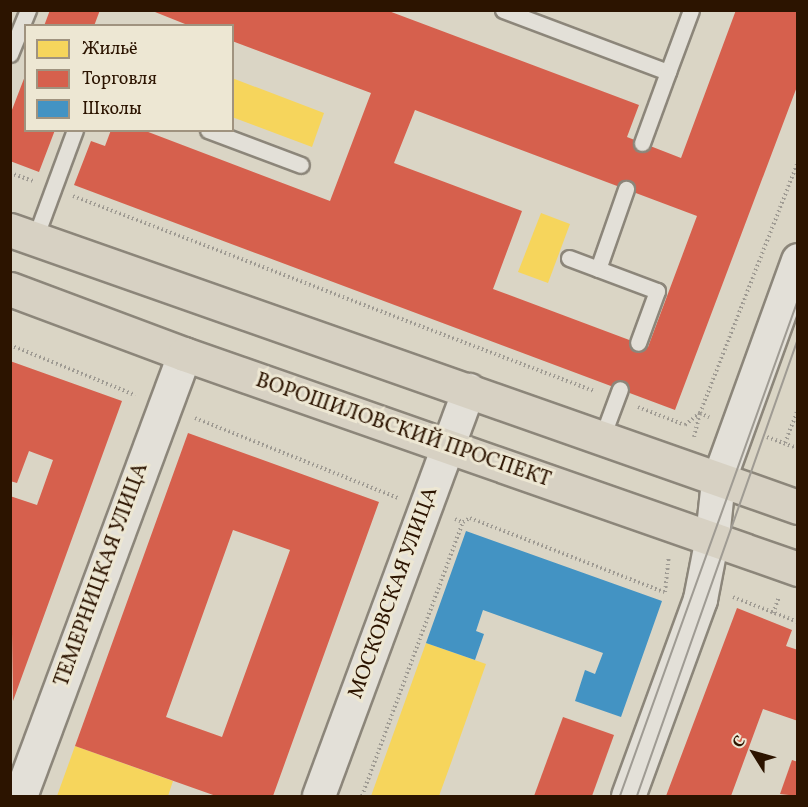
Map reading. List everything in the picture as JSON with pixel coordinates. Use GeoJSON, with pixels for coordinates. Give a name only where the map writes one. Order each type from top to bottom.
{"type":"FeatureCollection","features":[{"type":"Feature","properties":{"kind":"main road"},"geometry":{"type":"LineString","coordinates":[[23,234],[469,390],[601,440],[798,507]]}},
{"type":"Feature","properties":{"kind":"main road","name":"ВОРОШИЛОВСКИЙ ПРОСПЕКТ"},"geometry":{"type":"LineString","coordinates":[[10,289],[184,354],[798,569]]}},
{"type":"Feature","properties":{"kind":"street"},"geometry":{"type":"LineString","coordinates":[[628,796],[700,599],[712,537],[718,481],[798,260]]}},
{"type":"Feature","properties":{"kind":"street","name":"ТЕМЕРНИЦКАЯ УЛИЦА"},"geometry":{"type":"LineString","coordinates":[[20,796],[184,354]]}},
{"type":"Feature","properties":{"kind":"street","name":"МОСКОВСКАЯ УЛИЦА"},"geometry":{"type":"LineString","coordinates":[[320,796],[469,390]]}},
{"type":"Feature","properties":{"kind":"lane"},"geometry":{"type":"LineString","coordinates":[[10,54],[28,10]]}},
{"type":"Feature","properties":{"kind":"lane"},"geometry":{"type":"LineString","coordinates":[[503,10],[668,72]]}},
{"type":"Feature","properties":{"kind":"lane"},"geometry":{"type":"LineString","coordinates":[[642,143],[691,10]]}},
{"type":"Feature","properties":{"kind":"lane"},"geometry":{"type":"LineString","coordinates":[[23,234],[52,188],[74,132]]}},
{"type":"Feature","properties":{"kind":"lane"},"geometry":{"type":"LineString","coordinates":[[213,132],[301,165]]}},
{"type":"Feature","properties":{"kind":"lane"},"geometry":{"type":"LineString","coordinates":[[598,269],[626,189]]}},
{"type":"Feature","properties":{"kind":"lane"},"geometry":{"type":"LineString","coordinates":[[569,258],[657,291],[638,343]]}},
{"type":"Feature","properties":{"kind":"lane"},"geometry":{"type":"LineString","coordinates":[[601,440],[618,394]]}},
{"type":"Feature","properties":{"kind":"path"},"geometry":{"type":"LineString","coordinates":[[10,172],[618,394],[685,425],[700,413],[798,162]]}},
{"type":"Feature","properties":{"kind":"path"},"geometry":{"type":"LineString","coordinates":[[10,345],[463,522]]}},
{"type":"Feature","properties":{"kind":"path"},"geometry":{"type":"LineString","coordinates":[[785,443],[798,410]]}},
{"type":"Feature","properties":{"kind":"path"},"geometry":{"type":"LineString","coordinates":[[362,796],[463,522],[470,518],[664,592]]}},
{"type":"Feature","properties":{"kind":"building: Жильё"},"geometry":{"type":"Polygon","coordinates":[[[234,79],[324,113],[312,147],[234,118],[234,79]]]}},
{"type":"Feature","properties":{"kind":"building: Жильё"},"geometry":{"type":"Polygon","coordinates":[[[541,213],[570,224],[548,283],[518,272],[541,213]]]}},
{"type":"Feature","properties":{"kind":"building: Жильё"},"geometry":{"type":"Polygon","coordinates":[[[426,643],[486,664],[451,763],[439,796],[371,796],[426,643]]]}},
{"type":"Feature","properties":{"kind":"building: Жильё"},"geometry":{"type":"Polygon","coordinates":[[[75,746],[173,781],[168,796],[57,796],[75,746]]]}},
{"type":"Feature","properties":{"kind":"building: Торговля"},"geometry":{"type":"Polygon","coordinates":[[[50,10],[100,10],[95,24],[45,24],[50,10]]]}},
{"type":"Feature","properties":{"kind":"building: Торговля"},"geometry":{"type":"Polygon","coordinates":[[[150,10],[386,10],[639,105],[627,137],[681,158],[736,10],[798,10],[798,84],[675,410],[74,185],[91,141],[105,146],[110,132],[148,132],[330,201],[371,93],[234,42],[234,24],[185,24],[150,10]],[[415,110],[394,163],[522,211],[493,289],[648,347],[697,216],[415,110]]]}},
{"type":"Feature","properties":{"kind":"building: Торговля"},"geometry":{"type":"Polygon","coordinates":[[[24,79],[24,132],[54,132],[39,172],[10,161],[10,115],[24,79]]]}},
{"type":"Feature","properties":{"kind":"building: Торговля"},"geometry":{"type":"Polygon","coordinates":[[[10,361],[122,401],[13,701],[10,496],[37,505],[53,460],[29,451],[17,483],[10,481],[10,361]]]}},
{"type":"Feature","properties":{"kind":"building: Торговля"},"geometry":{"type":"Polygon","coordinates":[[[188,433],[379,502],[273,796],[216,796],[75,746],[188,433]],[[233,530],[166,717],[222,737],[290,550],[233,530]]]}},
{"type":"Feature","properties":{"kind":"building: Торговля"},"geometry":{"type":"Polygon","coordinates":[[[737,608],[792,630],[786,646],[798,650],[798,721],[763,709],[731,796],[666,796],[737,608]]]}},
{"type":"Feature","properties":{"kind":"building: Торговля"},"geometry":{"type":"Polygon","coordinates":[[[563,717],[614,735],[592,796],[534,796],[563,717]]]}},
{"type":"Feature","properties":{"kind":"building: Торговля"},"geometry":{"type":"Polygon","coordinates":[[[792,760],[798,762],[798,796],[780,794],[792,760]]]}},
{"type":"Feature","properties":{"kind":"building: Школы"},"geometry":{"type":"Polygon","coordinates":[[[466,531],[662,601],[621,717],[575,701],[585,670],[595,674],[603,653],[483,610],[476,631],[484,634],[475,660],[426,643],[466,531]]]}},
{"type":"Feature","properties":{"kind":"tram line"},"geometry":{"type":"LineString","coordinates":[[620,796],[798,300]]}},
{"type":"Feature","properties":{"kind":"tram line"},"geometry":{"type":"LineString","coordinates":[[637,796],[798,340]]}}]}
